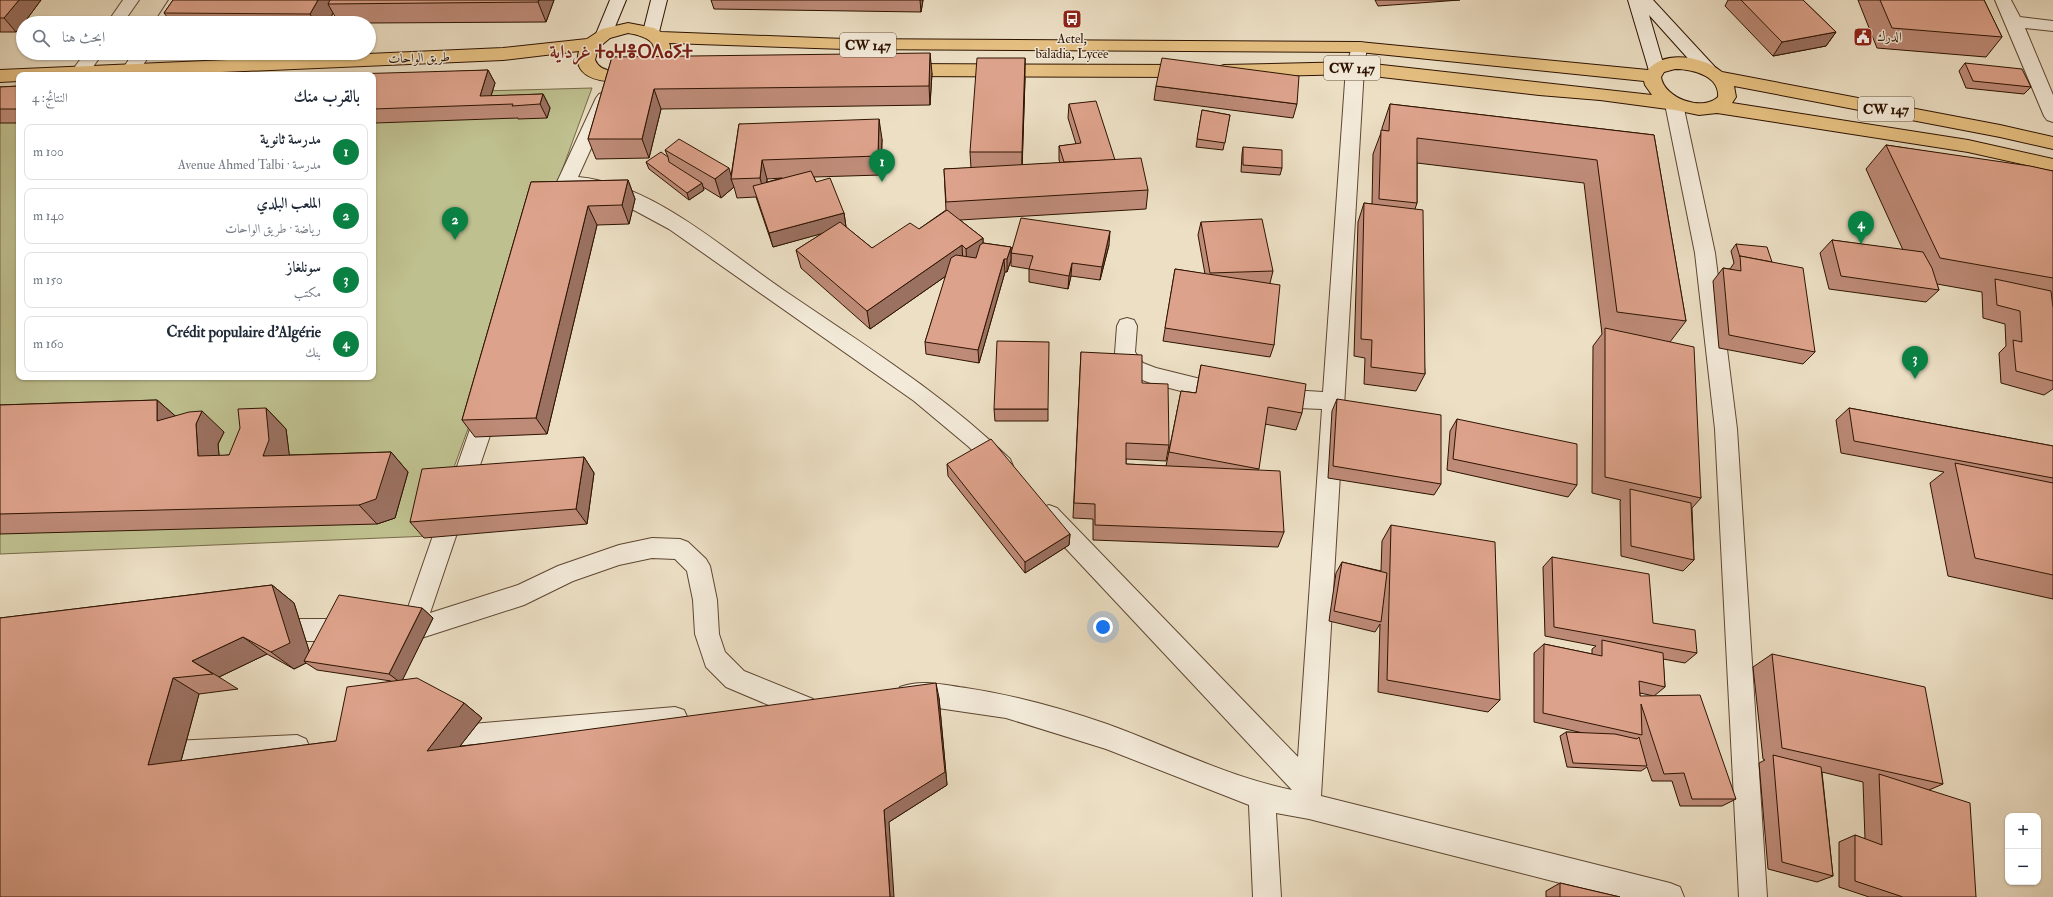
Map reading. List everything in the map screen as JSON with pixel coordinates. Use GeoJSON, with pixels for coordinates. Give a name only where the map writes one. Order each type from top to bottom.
{"type":"FeatureCollection","features":[{"type":"Feature","properties":{"kind":"main road"},"geometry":{"type":"LineString","coordinates":[[628,28],[640,28],[655,34],[663,44],[663,52],[659,60],[651,67],[640,73],[614,78],[597,73],[587,65],[585,58],[597,39],[628,28]]}},
{"type":"Feature","properties":{"kind":"main road","name":"CW 147"},"geometry":{"type":"LineString","coordinates":[[655,34],[845,44],[1357,58],[1654,73]]}},
{"type":"Feature","properties":{"kind":"main road","name":"طريق الواحات"},"geometry":{"type":"LineString","coordinates":[[376,56],[503,54],[597,39]]}},
{"type":"Feature","properties":{"kind":"main road","name":"طريق الواحات"},"geometry":{"type":"LineString","coordinates":[[503,54],[587,65]]}},
{"type":"Feature","properties":{"kind":"main road","name":"CW 147"},"geometry":{"type":"LineString","coordinates":[[886,70],[1205,71],[1357,58],[1539,89],[1600,94],[1674,104],[1699,110],[1718,107],[1968,146],[2053,165]]}},
{"type":"Feature","properties":{"kind":"main road","name":"طريق الواحات"},"geometry":{"type":"LineString","coordinates":[[80,72],[287,60]]}},
{"type":"Feature","properties":{"kind":"main road","name":"CW 147"},"geometry":{"type":"LineString","coordinates":[[1674,104],[1657,91],[1652,83],[1654,73],[1663,65],[1685,63],[1713,74],[2053,143]]}},
{"type":"Feature","properties":{"kind":"main road"},"geometry":{"type":"LineString","coordinates":[[651,67],[674,68]]}},
{"type":"Feature","properties":{"kind":"main road"},"geometry":{"type":"LineString","coordinates":[[1713,74],[1724,84],[1727,97],[1724,103],[1718,107]]}},
{"type":"Feature","properties":{"kind":"main road","name":"طريق الواحات"},"geometry":{"type":"LineString","coordinates":[[0,76],[16,75]]}},
{"type":"Feature","properties":{"kind":"street"},"geometry":{"type":"LineString","coordinates":[[120,16],[131,0]]}},
{"type":"Feature","properties":{"kind":"street"},"geometry":{"type":"LineString","coordinates":[[167,16],[177,0]]}},
{"type":"Feature","properties":{"kind":"street"},"geometry":{"type":"LineString","coordinates":[[597,39],[618,0]]}},
{"type":"Feature","properties":{"kind":"street"},"geometry":{"type":"LineString","coordinates":[[655,34],[659,0]]}},
{"type":"Feature","properties":{"kind":"street"},"geometry":{"type":"LineString","coordinates":[[1636,0],[1654,73]]}},
{"type":"Feature","properties":{"kind":"street"},"geometry":{"type":"LineString","coordinates":[[1644,0],[1713,74]]}},
{"type":"Feature","properties":{"kind":"street"},"geometry":{"type":"LineString","coordinates":[[2002,0],[2014,22],[2053,116]]}},
{"type":"Feature","properties":{"kind":"street"},"geometry":{"type":"LineString","coordinates":[[2014,22],[2053,26]]}},
{"type":"Feature","properties":{"kind":"street"},"geometry":{"type":"LineString","coordinates":[[1308,796],[1357,58]]}},
{"type":"Feature","properties":{"kind":"street"},"geometry":{"type":"LineString","coordinates":[[80,72],[89,60]]}},
{"type":"Feature","properties":{"kind":"street"},"geometry":{"type":"LineString","coordinates":[[131,70],[137,60]]}},
{"type":"Feature","properties":{"kind":"street"},"geometry":{"type":"LineString","coordinates":[[558,203],[566,182],[614,78]]}},
{"type":"Feature","properties":{"kind":"street"},"geometry":{"type":"LineString","coordinates":[[1674,104],[1705,253],[1726,429],[1753,897]]}},
{"type":"Feature","properties":{"kind":"street"},"geometry":{"type":"LineString","coordinates":[[566,182],[612,189],[674,222],[772,293],[936,405],[976,438],[1014,478]]}},
{"type":"Feature","properties":{"kind":"street"},"geometry":{"type":"LineString","coordinates":[[1127,326],[1125,353],[1136,368],[1153,376],[1250,396],[1334,401]]}},
{"type":"Feature","properties":{"kind":"street"},"geometry":{"type":"LineString","coordinates":[[412,630],[494,390]]}},
{"type":"Feature","properties":{"kind":"street"},"geometry":{"type":"LineString","coordinates":[[1035,501],[1308,796]]}},
{"type":"Feature","properties":{"kind":"street"},"geometry":{"type":"LineString","coordinates":[[254,630],[412,630],[524,594],[566,573],[619,555],[652,548],[680,549],[698,566],[705,600],[707,634],[715,660],[735,679],[815,706],[757,712]]}},
{"type":"Feature","properties":{"kind":"street"},"geometry":{"type":"LineString","coordinates":[[887,698],[924,694],[1006,706],[1106,736],[1262,797],[1308,796],[1670,897]]}},
{"type":"Feature","properties":{"kind":"street"},"geometry":{"type":"LineString","coordinates":[[412,742],[694,717]]}},
{"type":"Feature","properties":{"kind":"street"},"geometry":{"type":"LineString","coordinates":[[128,756],[318,747]]}},
{"type":"Feature","properties":{"kind":"street"},"geometry":{"type":"LineString","coordinates":[[1262,797],[1267,897]]}},
{"type":"Feature","properties":{"kind":"green space"},"geometry":{"type":"Polygon","coordinates":[[[592,88],[429,536],[0,554],[0,104],[16,103],[16,380],[376,380],[376,94],[592,88]]]}},
{"type":"Feature","properties":{"kind":"building"},"geometry":{"type":"Polygon","coordinates":[[[0,0],[19,0],[4,18],[0,18],[0,0]]]}},
{"type":"Feature","properties":{"kind":"building"},"geometry":{"type":"Polygon","coordinates":[[[173,0],[318,0],[310,14],[164,13],[173,0]]]}},
{"type":"Feature","properties":{"kind":"building"},"geometry":{"type":"Polygon","coordinates":[[[330,0],[539,0],[538,2],[328,4],[330,0]]]}},
{"type":"Feature","properties":{"kind":"building"},"geometry":{"type":"Polygon","coordinates":[[[1741,0],[1803,0],[1836,32],[1782,42],[1741,0]]]}},
{"type":"Feature","properties":{"kind":"building"},"geometry":{"type":"Polygon","coordinates":[[[1880,0],[1984,0],[2002,37],[1892,28],[1880,0]]]}},
{"type":"Feature","properties":{"kind":"building"},"geometry":{"type":"Polygon","coordinates":[[[930,53],[929,86],[654,89],[642,139],[588,139],[612,57],[930,53]]]}},
{"type":"Feature","properties":{"kind":"building"},"geometry":{"type":"Polygon","coordinates":[[[977,58],[1025,58],[1022,152],[970,152],[977,58]]]}},
{"type":"Feature","properties":{"kind":"building"},"geometry":{"type":"Polygon","coordinates":[[[1162,58],[1299,76],[1297,104],[1156,86],[1162,58]]]}},
{"type":"Feature","properties":{"kind":"building"},"geometry":{"type":"Polygon","coordinates":[[[1965,63],[2022,69],[2031,87],[1973,81],[1965,63]]]}},
{"type":"Feature","properties":{"kind":"building"},"geometry":{"type":"Polygon","coordinates":[[[488,70],[480,96],[543,94],[540,104],[376,109],[376,73],[488,70]]]}},
{"type":"Feature","properties":{"kind":"building"},"geometry":{"type":"Polygon","coordinates":[[[16,86],[16,109],[0,109],[0,87],[16,86]]]}},
{"type":"Feature","properties":{"kind":"building"},"geometry":{"type":"Polygon","coordinates":[[[1096,101],[1115,160],[1064,162],[1059,146],[1081,143],[1069,104],[1096,101]]]}},
{"type":"Feature","properties":{"kind":"building"},"geometry":{"type":"Polygon","coordinates":[[[1390,104],[1654,135],[1686,321],[1617,312],[1597,160],[1417,138],[1417,203],[1379,199],[1381,130],[1389,131],[1390,104]]]}},
{"type":"Feature","properties":{"kind":"building"},"geometry":{"type":"Polygon","coordinates":[[[1202,110],[1230,115],[1225,143],[1197,139],[1202,110]]]}},
{"type":"Feature","properties":{"kind":"building"},"geometry":{"type":"Polygon","coordinates":[[[879,119],[878,156],[762,160],[760,178],[731,179],[739,124],[879,119]]]}},
{"type":"Feature","properties":{"kind":"building"},"geometry":{"type":"Polygon","coordinates":[[[679,139],[729,168],[715,179],[665,150],[679,139]]]}},
{"type":"Feature","properties":{"kind":"building"},"geometry":{"type":"Polygon","coordinates":[[[1886,145],[2030,166],[2053,171],[2053,278],[1940,258],[1886,145]]]}},
{"type":"Feature","properties":{"kind":"building"},"geometry":{"type":"Polygon","coordinates":[[[1243,147],[1282,150],[1282,168],[1243,165],[1243,147]]]}},
{"type":"Feature","properties":{"kind":"building"},"geometry":{"type":"Polygon","coordinates":[[[661,152],[668,157],[669,162],[702,183],[687,193],[646,162],[661,152]]]}},
{"type":"Feature","properties":{"kind":"building"},"geometry":{"type":"Polygon","coordinates":[[[1141,158],[1148,190],[946,202],[944,169],[1141,158]]]}},
{"type":"Feature","properties":{"kind":"building"},"geometry":{"type":"Polygon","coordinates":[[[811,171],[816,182],[830,178],[844,213],[769,233],[753,186],[811,171]]]}},
{"type":"Feature","properties":{"kind":"building"},"geometry":{"type":"Polygon","coordinates":[[[628,180],[622,205],[588,206],[536,418],[462,420],[531,182],[628,180]]]}},
{"type":"Feature","properties":{"kind":"building"},"geometry":{"type":"Polygon","coordinates":[[[1364,203],[1423,210],[1425,374],[1371,367],[1372,340],[1361,339],[1364,203]]]}},
{"type":"Feature","properties":{"kind":"building"},"geometry":{"type":"Polygon","coordinates":[[[947,210],[983,238],[966,249],[962,245],[867,311],[796,250],[840,222],[872,248],[910,223],[919,229],[947,210]]]}},
{"type":"Feature","properties":{"kind":"building"},"geometry":{"type":"Polygon","coordinates":[[[1021,218],[1110,231],[1102,267],[1072,263],[1069,276],[1029,269],[1033,256],[1011,253],[1021,218]]]}},
{"type":"Feature","properties":{"kind":"building"},"geometry":{"type":"Polygon","coordinates":[[[1262,219],[1273,271],[1210,273],[1201,222],[1262,219]]]}},
{"type":"Feature","properties":{"kind":"building"},"geometry":{"type":"Polygon","coordinates":[[[1832,240],[1923,252],[1932,268],[1939,290],[1841,276],[1832,240]]]}},
{"type":"Feature","properties":{"kind":"building"},"geometry":{"type":"Polygon","coordinates":[[[983,243],[1011,247],[1007,259],[1004,259],[978,350],[925,342],[951,258],[956,255],[976,258],[980,245],[983,243]]]}},
{"type":"Feature","properties":{"kind":"building"},"geometry":{"type":"Polygon","coordinates":[[[1736,244],[1767,247],[1772,262],[1740,257],[1736,244]]]}},
{"type":"Feature","properties":{"kind":"building"},"geometry":{"type":"Polygon","coordinates":[[[1740,256],[1803,268],[1815,352],[1729,335],[1723,268],[1741,271],[1740,256]]]}},
{"type":"Feature","properties":{"kind":"building"},"geometry":{"type":"Polygon","coordinates":[[[1175,269],[1280,285],[1274,345],[1165,328],[1175,269]]]}},
{"type":"Feature","properties":{"kind":"building"},"geometry":{"type":"Polygon","coordinates":[[[1995,279],[2051,291],[2053,308],[2053,381],[2016,371],[2013,340],[2022,342],[2020,311],[1997,305],[1995,279]]]}},
{"type":"Feature","properties":{"kind":"building"},"geometry":{"type":"Polygon","coordinates":[[[1605,328],[1694,347],[1701,498],[1605,477],[1605,328]]]}},
{"type":"Feature","properties":{"kind":"building"},"geometry":{"type":"Polygon","coordinates":[[[997,341],[1049,342],[1048,409],[994,409],[997,341]]]}},
{"type":"Feature","properties":{"kind":"building"},"geometry":{"type":"Polygon","coordinates":[[[1081,352],[1142,355],[1142,383],[1168,384],[1169,445],[1126,443],[1126,464],[1280,471],[1284,532],[1095,525],[1095,504],[1074,503],[1081,352]]]}},
{"type":"Feature","properties":{"kind":"building"},"geometry":{"type":"Polygon","coordinates":[[[1201,365],[1306,384],[1302,413],[1268,407],[1259,469],[1169,452],[1181,391],[1196,393],[1201,365]]]}},
{"type":"Feature","properties":{"kind":"building"},"geometry":{"type":"Polygon","coordinates":[[[1337,399],[1441,415],[1441,484],[1333,466],[1337,399]]]}},
{"type":"Feature","properties":{"kind":"building"},"geometry":{"type":"Polygon","coordinates":[[[157,400],[157,421],[189,412],[202,411],[196,424],[198,456],[229,455],[240,428],[238,409],[266,408],[269,440],[263,456],[391,452],[376,499],[359,505],[0,514],[0,405],[157,400]]]}},
{"type":"Feature","properties":{"kind":"building"},"geometry":{"type":"Polygon","coordinates":[[[1849,408],[2053,446],[2053,478],[1854,441],[1849,408]]]}},
{"type":"Feature","properties":{"kind":"building"},"geometry":{"type":"Polygon","coordinates":[[[1457,419],[1577,444],[1577,485],[1453,459],[1457,419]]]}},
{"type":"Feature","properties":{"kind":"building"},"geometry":{"type":"Polygon","coordinates":[[[991,439],[1070,534],[1025,562],[947,464],[991,439]]]}},
{"type":"Feature","properties":{"kind":"building"},"geometry":{"type":"Polygon","coordinates":[[[584,457],[576,509],[410,522],[422,469],[584,457]]]}},
{"type":"Feature","properties":{"kind":"building"},"geometry":{"type":"Polygon","coordinates":[[[1955,463],[2053,483],[2053,575],[1975,558],[1955,463]]]}},
{"type":"Feature","properties":{"kind":"building"},"geometry":{"type":"Polygon","coordinates":[[[1630,489],[1691,503],[1694,560],[1631,546],[1630,489]]]}},
{"type":"Feature","properties":{"kind":"building"},"geometry":{"type":"Polygon","coordinates":[[[1391,525],[1495,542],[1500,700],[1387,680],[1391,525]]]}},
{"type":"Feature","properties":{"kind":"building"},"geometry":{"type":"Polygon","coordinates":[[[1552,557],[1649,574],[1653,623],[1695,630],[1697,653],[1554,627],[1552,557]]]}},
{"type":"Feature","properties":{"kind":"building"},"geometry":{"type":"Polygon","coordinates":[[[1342,562],[1387,573],[1381,622],[1334,611],[1342,562]]]}},
{"type":"Feature","properties":{"kind":"building"},"geometry":{"type":"Polygon","coordinates":[[[272,585],[290,643],[271,652],[243,637],[192,661],[213,674],[173,678],[148,765],[336,741],[347,687],[417,678],[464,703],[427,751],[936,683],[945,772],[884,810],[890,897],[0,897],[0,618],[272,585]]]}},
{"type":"Feature","properties":{"kind":"building"},"geometry":{"type":"Polygon","coordinates":[[[339,595],[422,608],[389,674],[304,661],[339,595]]]}},
{"type":"Feature","properties":{"kind":"building"},"geometry":{"type":"Polygon","coordinates":[[[1602,640],[1663,653],[1665,687],[1639,681],[1640,696],[1700,695],[1736,799],[1692,799],[1684,773],[1664,774],[1641,704],[1642,735],[1543,713],[1544,644],[1602,656],[1602,640]]]}},
{"type":"Feature","properties":{"kind":"building"},"geometry":{"type":"Polygon","coordinates":[[[1772,654],[1925,687],[1943,784],[1782,748],[1772,654]]]}},
{"type":"Feature","properties":{"kind":"building"},"geometry":{"type":"Polygon","coordinates":[[[1566,732],[1615,734],[1637,739],[1639,737],[1647,766],[1573,763],[1566,732]]]}},
{"type":"Feature","properties":{"kind":"building"},"geometry":{"type":"Polygon","coordinates":[[[1773,755],[1821,767],[1833,876],[1782,862],[1773,755]]]}},
{"type":"Feature","properties":{"kind":"building"},"geometry":{"type":"Polygon","coordinates":[[[1879,774],[1970,803],[1976,897],[1903,897],[1855,881],[1855,835],[1882,845],[1879,774]]]}},
{"type":"Feature","properties":{"kind":"building"},"geometry":{"type":"Polygon","coordinates":[[[1560,883],[1620,897],[1560,897],[1560,883]]]}},
{"type":"Feature","properties":{"kind":"place","name":"Actel, baladia, Lycee"},"geometry":{"type":"Point","coordinates":[1072,19]}},
{"type":"Feature","properties":{"kind":"place","name":"الدرك"},"geometry":{"type":"Point","coordinates":[1863,37]}},
{"type":"Feature","properties":{"kind":"place","name":"مدرسة ثانوية"},"geometry":{"type":"Point","coordinates":[882,182]}},
{"type":"Feature","properties":{"kind":"place","name":"الملعب البلدي"},"geometry":{"type":"Point","coordinates":[455,240]}},
{"type":"Feature","properties":{"kind":"place","name":"Crédit populaire d'Algérie"},"geometry":{"type":"Point","coordinates":[1861,244]}},
{"type":"Feature","properties":{"kind":"place","name":"سونلغاز"},"geometry":{"type":"Point","coordinates":[1915,379]}},
{"type":"Feature","properties":{"kind":"district","name":"غرداية ⵜⴰⵖⴻⵔⴷⴰⵢⵜ"},"geometry":{"type":"Point","coordinates":[621,52]}}]}
